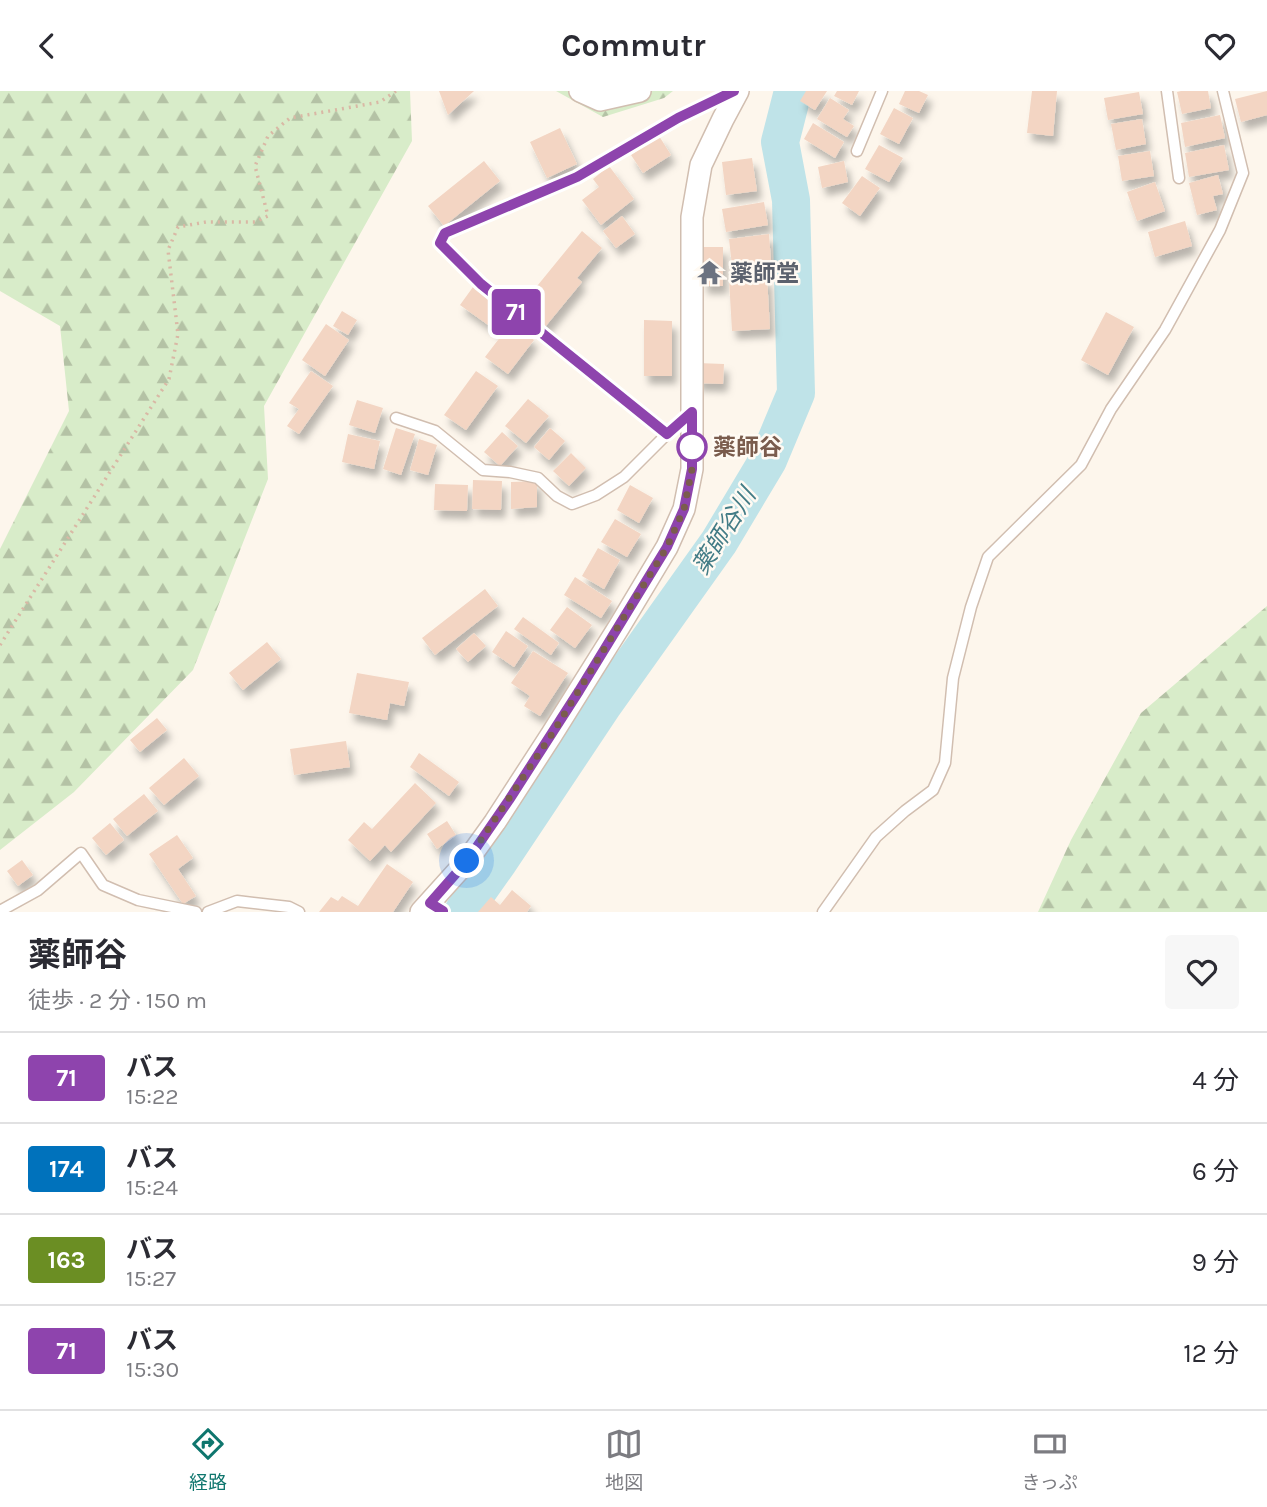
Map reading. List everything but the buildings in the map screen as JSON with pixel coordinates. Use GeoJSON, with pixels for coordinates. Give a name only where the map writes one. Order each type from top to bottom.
{"type":"FeatureCollection","features":[{"type":"Feature","properties":{"kind":"street"},"geometry":{"type":"LineString","coordinates":[[580,91],[600,100],[640,91]]}},
{"type":"Feature","properties":{"kind":"street"},"geometry":{"type":"LineString","coordinates":[[435,909],[572,702],[667,547],[684,509],[692,469],[692,217],[701,165],[736,91]]}},
{"type":"Feature","properties":{"kind":"lane"},"geometry":{"type":"LineString","coordinates":[[667,434],[481,284],[440,243],[445,233],[577,177],[678,118],[736,91]]}},
{"type":"Feature","properties":{"kind":"lane"},"geometry":{"type":"LineString","coordinates":[[857,151],[882,91]]}},
{"type":"Feature","properties":{"kind":"lane"},"geometry":{"type":"LineString","coordinates":[[1167,91],[1179,178]]}},
{"type":"Feature","properties":{"kind":"lane"},"geometry":{"type":"LineString","coordinates":[[823,912],[876,837],[933,790],[944,763],[953,678],[971,607],[988,557],[1081,465],[1111,409],[1165,330],[1220,230],[1243,173],[1223,91]]}},
{"type":"Feature","properties":{"kind":"lane"},"geometry":{"type":"LineString","coordinates":[[396,418],[435,431],[483,470],[538,478],[557,496],[572,504],[596,495],[624,477],[692,412]]}},
{"type":"Feature","properties":{"kind":"lane"},"geometry":{"type":"LineString","coordinates":[[0,911],[38,890],[81,853],[103,885],[138,900],[196,912]]}},
{"type":"Feature","properties":{"kind":"lane"},"geometry":{"type":"LineString","coordinates":[[208,912],[237,901],[289,907],[299,912]]}},
{"type":"Feature","properties":{"kind":"path"},"geometry":{"type":"LineString","coordinates":[[0,645],[169,379],[178,334],[168,250],[178,227],[206,222],[255,222],[268,216],[255,166],[268,136],[290,118],[380,102],[396,91]]}},
{"type":"Feature","properties":{"kind":"green space"},"geometry":{"type":"Polygon","coordinates":[[[0,91],[410,91],[412,141],[264,406],[268,479],[193,670],[74,792],[0,850],[0,549],[69,411],[60,326],[0,291],[0,91]]]}},
{"type":"Feature","properties":{"kind":"green space"},"geometry":{"type":"Polygon","coordinates":[[[556,91],[673,91],[664,98],[603,117],[556,91]]]}},
{"type":"Feature","properties":{"kind":"green space"},"geometry":{"type":"Polygon","coordinates":[[[1267,606],[1267,912],[1038,912],[1071,840],[1141,713],[1267,606]]]}},
{"type":"Feature","properties":{"kind":"waterway","name":"薬師谷川"},"geometry":{"type":"LineString","coordinates":[[463,912],[603,705],[719,542],[768,460],[796,393],[791,200],[780,142],[793,91]]}},
{"type":"Feature","properties":{"kind":"bus line","name":"71"},"geometry":{"type":"LineString","coordinates":[[443,911],[430,903],[467,861],[509,800],[667,547],[684,509],[692,469],[692,412],[667,434],[481,284],[440,243],[445,233],[577,177],[678,118],[734,91]]}},
{"type":"Feature","properties":{"kind":"place","name":"薬師堂"},"geometry":{"type":"Point","coordinates":[710,273]}},
{"type":"Feature","properties":{"kind":"place","name":"薬師谷"},"geometry":{"type":"Point","coordinates":[692,447]}},
{"type":"Feature","properties":{"kind":"route"},"geometry":{"type":"LineString","coordinates":[[467,861],[552,734],[667,547],[684,509],[692,469],[692,447]]}}]}
